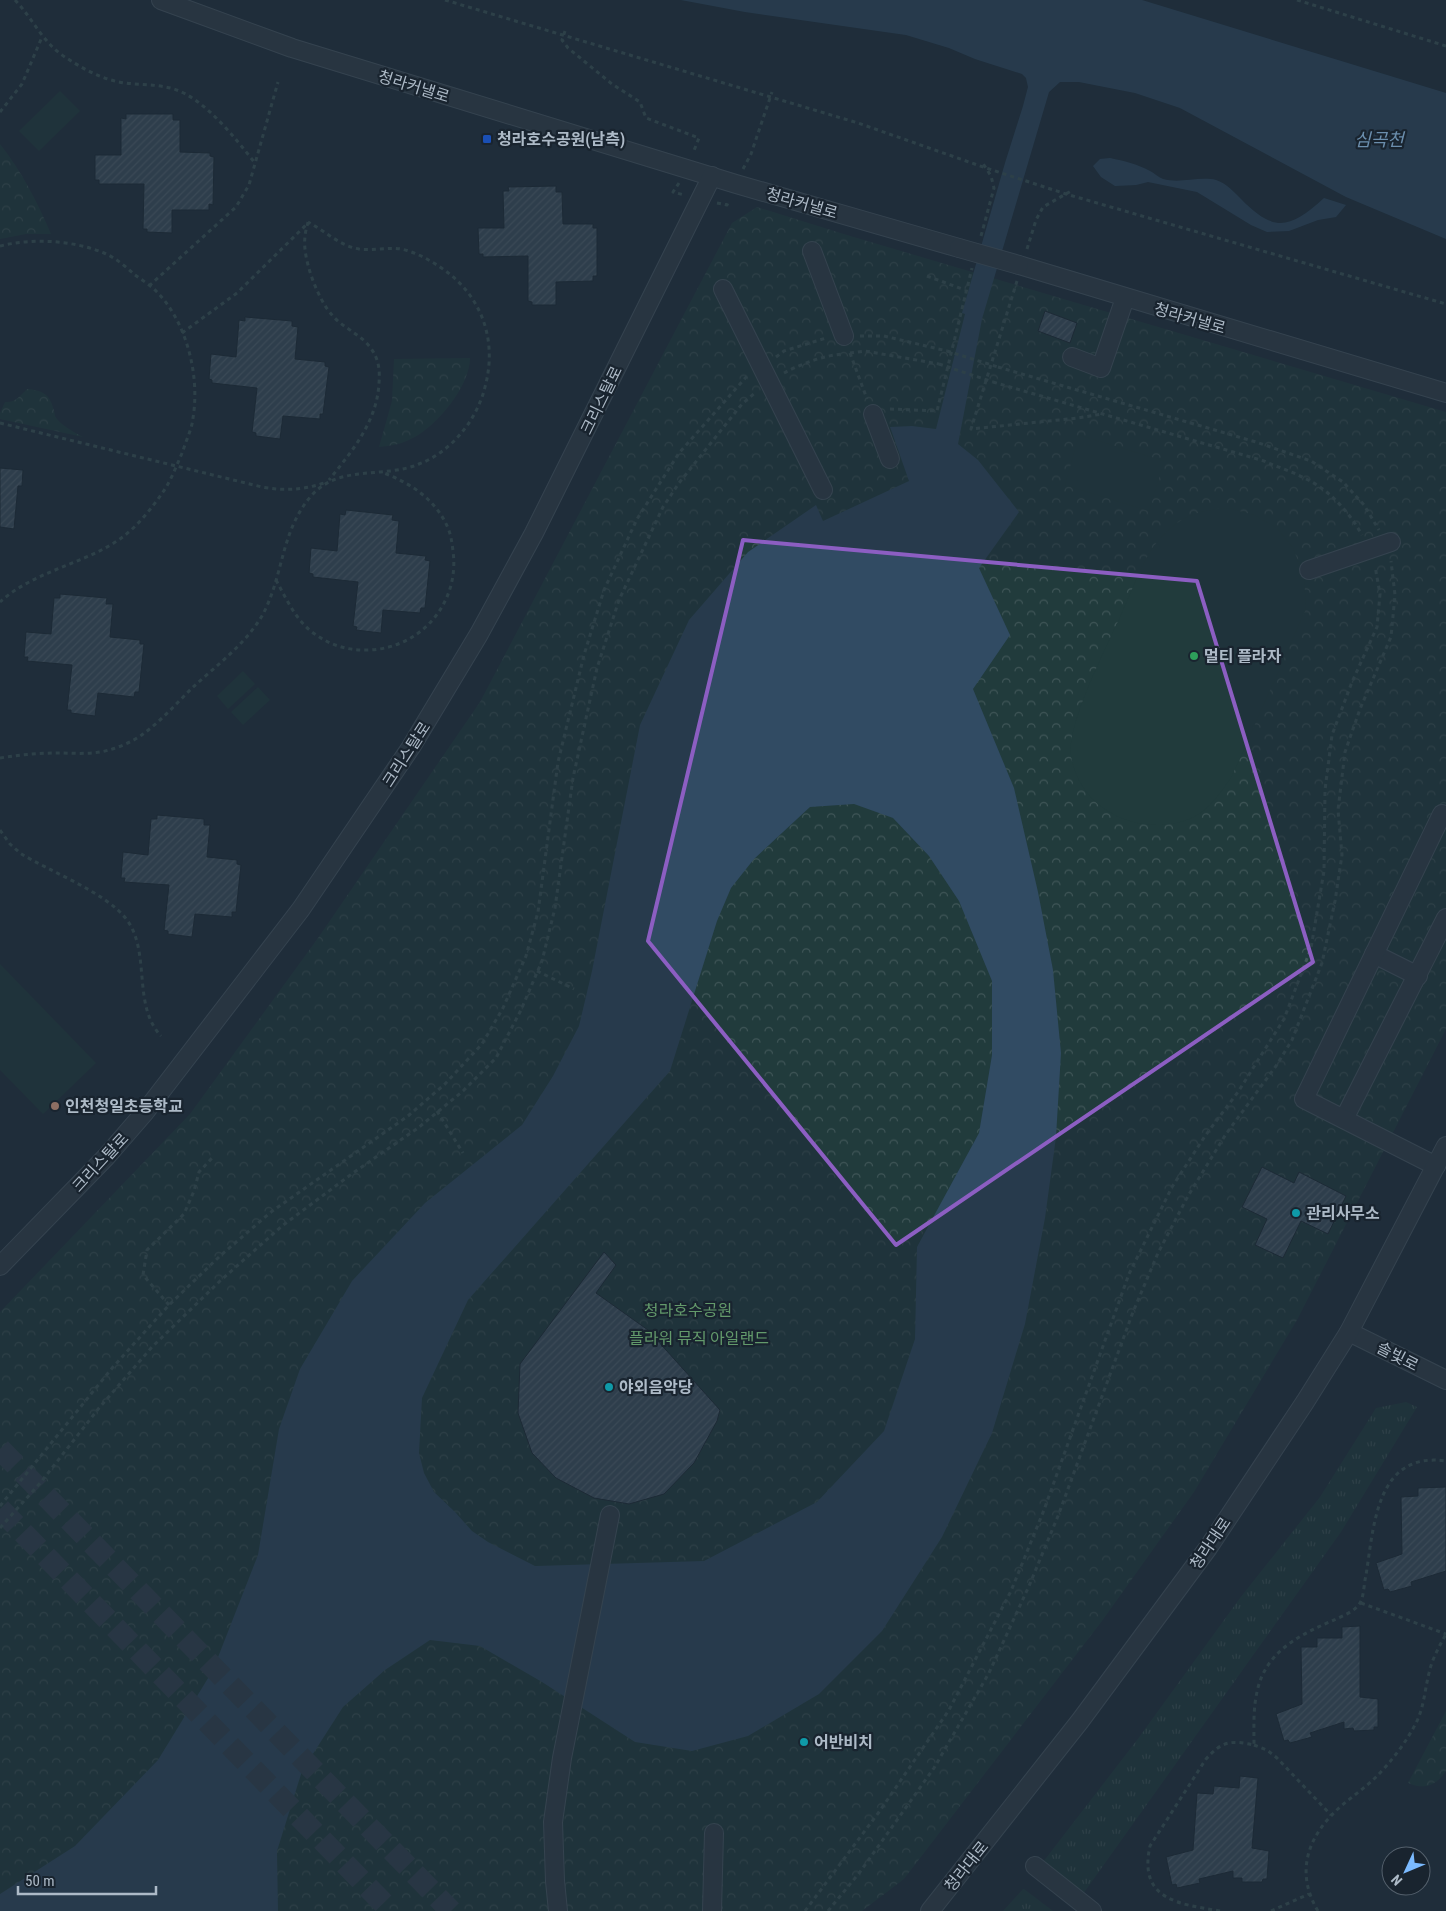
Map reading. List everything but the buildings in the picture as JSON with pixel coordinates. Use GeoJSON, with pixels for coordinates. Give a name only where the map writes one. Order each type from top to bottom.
{"type":"FeatureCollection","features":[{"type":"Feature","properties":{"kind":"street","name":"청라커낼로"},"geometry":{"type":"LineString","coordinates":[[161,0],[292,48],[712,176],[1446,393]]}},
{"type":"Feature","properties":{"kind":"street","name":"크리스탈로"},"geometry":{"type":"LineString","coordinates":[[0,1266],[106,1157],[145,1112],[301,909],[412,747],[479,634],[534,533],[712,176]]}},
{"type":"Feature","properties":{"kind":"street"},"geometry":{"type":"LineString","coordinates":[[812,251],[844,336]]}},
{"type":"Feature","properties":{"kind":"street"},"geometry":{"type":"LineString","coordinates":[[722,289],[822,490]]}},
{"type":"Feature","properties":{"kind":"street"},"geometry":{"type":"LineString","coordinates":[[1072,357],[1101,368],[1125,298]]}},
{"type":"Feature","properties":{"kind":"street"},"geometry":{"type":"LineString","coordinates":[[873,414],[890,459]]}},
{"type":"Feature","properties":{"kind":"street"},"geometry":{"type":"LineString","coordinates":[[1310,570],[1382,545]]}},
{"type":"Feature","properties":{"kind":"street"},"geometry":{"type":"LineString","coordinates":[[1436,1166],[1304,1099],[1442,814],[1446,816]]}},
{"type":"Feature","properties":{"kind":"street"},"geometry":{"type":"LineString","coordinates":[[1344,1119],[1446,918]]}},
{"type":"Feature","properties":{"kind":"street"},"geometry":{"type":"LineString","coordinates":[[1374,954],[1418,976]]}},
{"type":"Feature","properties":{"kind":"street","name":"청라대로"},"geometry":{"type":"LineString","coordinates":[[930,1911],[1080,1722],[1189,1575],[1305,1402],[1349,1332],[1446,1146]]}},
{"type":"Feature","properties":{"kind":"street","name":"솔빛로"},"geometry":{"type":"LineString","coordinates":[[1349,1332],[1446,1380]]}},
{"type":"Feature","properties":{"kind":"street"},"geometry":{"type":"LineString","coordinates":[[558,1911],[553,1822],[562,1758],[610,1515]]}},
{"type":"Feature","properties":{"kind":"street"},"geometry":{"type":"LineString","coordinates":[[712,1911],[714,1833]]}},
{"type":"Feature","properties":{"kind":"street"},"geometry":{"type":"LineString","coordinates":[[1035,1866],[1092,1911]]}},
{"type":"Feature","properties":{"kind":"path"},"geometry":{"type":"LineString","coordinates":[[15,0],[48,44],[64,57],[99,76],[126,83],[160,85],[176,89],[190,96],[218,121],[255,163]]}},
{"type":"Feature","properties":{"kind":"path"},"geometry":{"type":"LineString","coordinates":[[445,0],[858,123],[1066,194],[1446,304]]}},
{"type":"Feature","properties":{"kind":"path"},"geometry":{"type":"LineString","coordinates":[[1297,0],[1446,46]]}},
{"type":"Feature","properties":{"kind":"path"},"geometry":{"type":"LineString","coordinates":[[565,32],[562,40],[568,48],[612,84],[640,102],[646,118],[699,138]]}},
{"type":"Feature","properties":{"kind":"path"},"geometry":{"type":"LineString","coordinates":[[0,112],[22,84],[42,37]]}},
{"type":"Feature","properties":{"kind":"path"},"geometry":{"type":"LineString","coordinates":[[149,286],[236,207],[249,185],[278,82]]}},
{"type":"Feature","properties":{"kind":"path"},"geometry":{"type":"LineString","coordinates":[[751,154],[772,92]]}},
{"type":"Feature","properties":{"kind":"path"},"geometry":{"type":"LineString","coordinates":[[981,238],[994,188],[991,176],[982,162]]}},
{"type":"Feature","properties":{"kind":"path"},"geometry":{"type":"LineString","coordinates":[[1072,191],[1043,206],[1036,220],[1020,266],[971,429],[1102,414]]}},
{"type":"Feature","properties":{"kind":"path"},"geometry":{"type":"LineString","coordinates":[[182,333],[237,293],[308,222]]}},
{"type":"Feature","properties":{"kind":"path"},"geometry":{"type":"LineString","coordinates":[[0,424],[244,484],[279,490],[312,487],[364,473],[384,472],[410,467],[435,456],[471,420],[481,401],[489,370],[488,336],[483,319],[465,287],[435,263],[418,254],[402,250],[388,248],[359,249],[342,243],[308,222]]}},
{"type":"Feature","properties":{"kind":"path"},"geometry":{"type":"LineString","coordinates":[[0,758],[38,754],[92,753],[108,750],[142,735],[258,624],[267,607],[285,543],[294,521],[314,493],[328,482],[358,443],[370,424],[376,404],[380,366],[371,348],[359,336],[332,316],[324,303],[309,269],[305,250],[304,238],[308,222]]}},
{"type":"Feature","properties":{"kind":"path"},"geometry":{"type":"LineString","coordinates":[[0,246],[17,242],[38,241],[84,247],[105,253],[123,264],[156,292],[182,333],[187,344],[191,362],[195,404],[193,421],[177,466],[164,490],[137,524],[121,538],[82,559],[42,574],[23,584],[0,602]]}},
{"type":"Feature","properties":{"kind":"path"},"geometry":{"type":"LineString","coordinates":[[844,336],[873,414],[893,408],[937,410],[965,290],[973,264]]}},
{"type":"Feature","properties":{"kind":"path"},"geometry":{"type":"LineString","coordinates":[[927,276],[965,290]]}},
{"type":"Feature","properties":{"kind":"path"},"geometry":{"type":"LineString","coordinates":[[0,1528],[41,1482],[99,1408],[152,1347],[220,1281],[282,1226],[418,1128],[463,1091],[496,1058],[521,1010],[542,961],[555,908],[573,778],[597,668],[619,600],[663,507],[679,483],[784,351],[834,336],[884,336],[947,351],[1256,442],[1311,461],[1342,482],[1364,505],[1383,537],[1377,627],[1352,682],[1332,735],[1326,790],[1324,871],[1311,948],[1284,1019],[1238,1092],[1205,1136],[1172,1187],[1129,1274],[1044,1510],[1015,1582],[949,1710],[879,1812],[805,1911]]}},
{"type":"Feature","properties":{"kind":"path"},"geometry":{"type":"LineString","coordinates":[[0,1506],[113,1367],[170,1305],[220,1256],[271,1212],[408,1116],[445,1084],[482,1044],[504,1008],[526,956],[538,912],[558,762],[584,655],[604,590],[637,519],[679,453],[746,377],[795,367],[832,355],[865,351],[938,364],[992,382],[1264,461],[1306,478],[1334,498],[1354,521],[1382,545],[1392,562],[1395,595],[1391,637],[1360,709],[1345,752],[1338,810],[1342,855],[1322,963],[1292,1040],[1276,1066],[1226,1134],[1188,1196],[1158,1253],[1133,1312],[1058,1516],[1029,1586],[989,1673],[934,1768],[860,1872],[828,1911]]}},
{"type":"Feature","properties":{"kind":"path"},"geometry":{"type":"LineString","coordinates":[[276,580],[288,604],[300,620],[312,632],[340,647],[357,650],[391,647],[421,632],[432,622],[447,598],[454,574],[449,530],[431,502],[402,480],[384,472]]}},
{"type":"Feature","properties":{"kind":"path"},"geometry":{"type":"LineString","coordinates":[[0,830],[10,844],[20,853],[104,898],[127,920],[138,946],[148,1016],[153,1027],[161,1036]]}},
{"type":"Feature","properties":{"kind":"path"},"geometry":{"type":"LineString","coordinates":[[537,971],[574,989]]}},
{"type":"Feature","properties":{"kind":"path"},"geometry":{"type":"LineString","coordinates":[[438,1111],[463,1153]]}},
{"type":"Feature","properties":{"kind":"path"},"geometry":{"type":"LineString","coordinates":[[170,1305],[143,1275],[147,1250],[184,1214],[194,1191],[199,1172],[213,1156]]}},
{"type":"Feature","properties":{"kind":"path"},"geometry":{"type":"LineString","coordinates":[[1254,1745],[1256,1693],[1262,1675],[1273,1659],[1289,1642],[1306,1632],[1347,1614],[1361,1603],[1378,1504],[1388,1486],[1410,1464],[1426,1461],[1446,1461]]}},
{"type":"Feature","properties":{"kind":"path"},"geometry":{"type":"LineString","coordinates":[[1318,1911],[1309,1894],[1305,1874],[1312,1843],[1320,1828],[1331,1815],[1376,1776],[1392,1758],[1416,1722],[1423,1705],[1429,1671],[1436,1652],[1446,1634],[1361,1603]]}},
{"type":"Feature","properties":{"kind":"path"},"geometry":{"type":"LineString","coordinates":[[1220,1911],[1181,1904],[1167,1898],[1156,1888],[1148,1875],[1147,1860],[1150,1846],[1206,1759],[1216,1747],[1228,1742],[1241,1742],[1267,1750],[1277,1758],[1331,1815]]}},
{"type":"Feature","properties":{"kind":"path"},"geometry":{"type":"LineString","coordinates":[[1271,1911],[1309,1894]]}},
{"type":"Feature","properties":{"kind":"highlighted area"},"geometry":{"type":"Polygon","coordinates":[[[743,540],[1197,581],[1313,962],[896,1245],[648,941],[743,540]]]}},
{"type":"Feature","properties":{"kind":"green space"},"geometry":{"type":"Polygon","coordinates":[[[60,91],[80,111],[39,151],[19,131],[60,91]]]}},
{"type":"Feature","properties":{"kind":"green space"},"geometry":{"type":"Polygon","coordinates":[[[0,144],[29,187],[51,234],[26,234],[0,239],[0,144]]]}},
{"type":"Feature","properties":{"kind":"green space","name":"청라호수공원"},"geometry":{"type":"Polygon","coordinates":[[[757,207],[1446,412],[1446,1029],[1297,1320],[1194,1492],[1102,1621],[904,1879],[862,1911],[0,1911],[0,1312],[190,1114],[318,938],[480,702],[732,223],[757,207]]]}},
{"type":"Feature","properties":{"kind":"green space"},"geometry":{"type":"Polygon","coordinates":[[[470,358],[469,369],[464,381],[451,404],[442,415],[409,440],[379,447],[392,401],[394,359],[470,358]]]}},
{"type":"Feature","properties":{"kind":"green space"},"geometry":{"type":"Polygon","coordinates":[[[27,389],[37,390],[47,396],[52,403],[57,419],[83,437],[0,419],[0,413],[5,402],[15,400],[27,389]]]}},
{"type":"Feature","properties":{"kind":"green space"},"geometry":{"type":"Polygon","coordinates":[[[1079,435],[1164,461],[1149,511],[1065,485],[1079,435]]]}},
{"type":"Feature","properties":{"kind":"green space","name":"멀티 플라자"},"geometry":{"type":"Polygon","coordinates":[[[1228,508],[1254,515],[1277,528],[1293,548],[1304,577],[1306,609],[1232,776],[1215,799],[1206,809],[1194,817],[1175,823],[1155,825],[1135,823],[1117,816],[1100,806],[1087,792],[1077,775],[1071,755],[1075,723],[1090,682],[1139,573],[1152,549],[1169,529],[1186,518],[1206,511],[1228,508]]]}},
{"type":"Feature","properties":{"kind":"green space"},"geometry":{"type":"Polygon","coordinates":[[[243,671],[255,684],[228,709],[217,696],[243,671]]]}},
{"type":"Feature","properties":{"kind":"green space"},"geometry":{"type":"Polygon","coordinates":[[[258,687],[270,700],[243,725],[231,712],[258,687]]]}},
{"type":"Feature","properties":{"kind":"green space"},"geometry":{"type":"Polygon","coordinates":[[[0,964],[96,1063],[43,1114],[0,1070],[0,964]]]}},
{"type":"Feature","properties":{"kind":"green space"},"geometry":{"type":"Polygon","coordinates":[[[1406,1402],[1417,1407],[1341,1532],[1083,1894],[1043,1862],[1137,1740],[1240,1598],[1320,1497],[1376,1408],[1406,1402]]]}},
{"type":"Feature","properties":{"kind":"green space"},"geometry":{"type":"Polygon","coordinates":[[[1446,1711],[1446,1771],[1438,1780],[1429,1785],[1419,1786],[1408,1783],[1446,1711]]]}},
{"type":"Feature","properties":{"kind":"green space"},"geometry":{"type":"Polygon","coordinates":[[[1024,1889],[1053,1911],[1003,1911],[1024,1889]]]}},
{"type":"Feature","properties":{"kind":"water","name":"심곡천"},"geometry":{"type":"Polygon","coordinates":[[[681,0],[1142,0],[1446,93],[1446,239],[1346,197],[1180,108],[1135,93],[1079,82],[1060,82],[1049,92],[982,319],[958,444],[978,460],[1019,512],[979,568],[1010,635],[973,689],[1014,788],[1038,892],[1053,970],[1061,1053],[1056,1137],[1045,1218],[1025,1324],[992,1433],[942,1537],[882,1631],[819,1694],[748,1736],[692,1751],[635,1742],[542,1682],[480,1646],[430,1640],[385,1670],[343,1707],[302,1771],[277,1851],[278,1911],[0,1911],[0,1894],[75,1846],[158,1760],[213,1670],[258,1555],[279,1429],[300,1369],[352,1281],[425,1203],[522,1125],[553,1076],[579,1026],[592,971],[640,725],[689,620],[748,552],[816,505],[823,521],[909,481],[890,427],[912,426],[936,429],[965,314],[962,313],[1028,87],[1026,78],[1022,74],[906,35],[745,12],[681,0]],[[854,804],[810,807],[754,859],[731,888],[717,921],[670,1071],[468,1300],[422,1398],[419,1453],[424,1473],[434,1492],[472,1531],[488,1542],[535,1566],[704,1561],[817,1502],[884,1431],[915,1339],[917,1247],[979,1133],[992,1055],[992,981],[959,901],[929,856],[893,818],[854,804]]]}},
{"type":"Feature","properties":{"kind":"water"},"geometry":{"type":"Polygon","coordinates":[[[1110,158],[1140,166],[1163,179],[1176,181],[1210,179],[1220,181],[1263,218],[1273,222],[1291,221],[1301,216],[1324,198],[1346,205],[1336,217],[1318,220],[1289,231],[1267,232],[1251,225],[1197,192],[1148,182],[1136,185],[1115,186],[1101,177],[1093,166],[1100,159],[1110,158]]]}},
{"type":"Feature","properties":{"kind":"tunnel"},"geometry":{"type":"LineString","coordinates":[[0,1449],[451,1911]]}},
{"type":"Feature","properties":{"kind":"tunnel"},"geometry":{"type":"LineString","coordinates":[[0,1509],[391,1911]]}},
{"type":"Feature","properties":{"kind":"place","name":"청라호수공원(남측)"},"geometry":{"type":"Point","coordinates":[487,139]}},
{"type":"Feature","properties":{"kind":"place","name":"멀티 플라자"},"geometry":{"type":"Point","coordinates":[1194,656]}},
{"type":"Feature","properties":{"kind":"place","name":"인천청일초등학교"},"geometry":{"type":"Point","coordinates":[55,1106]}},
{"type":"Feature","properties":{"kind":"place","name":"관리사무소"},"geometry":{"type":"Point","coordinates":[1296,1213]}},
{"type":"Feature","properties":{"kind":"place","name":"야외음악당"},"geometry":{"type":"Point","coordinates":[609,1387]}},
{"type":"Feature","properties":{"kind":"place","name":"어반비치"},"geometry":{"type":"Point","coordinates":[804,1742]}},
{"type":"Feature","properties":{"kind":"park label","name":"플라워 뮤직 아일랜드"},"geometry":{"type":"Point","coordinates":[699,1338]}}]}
